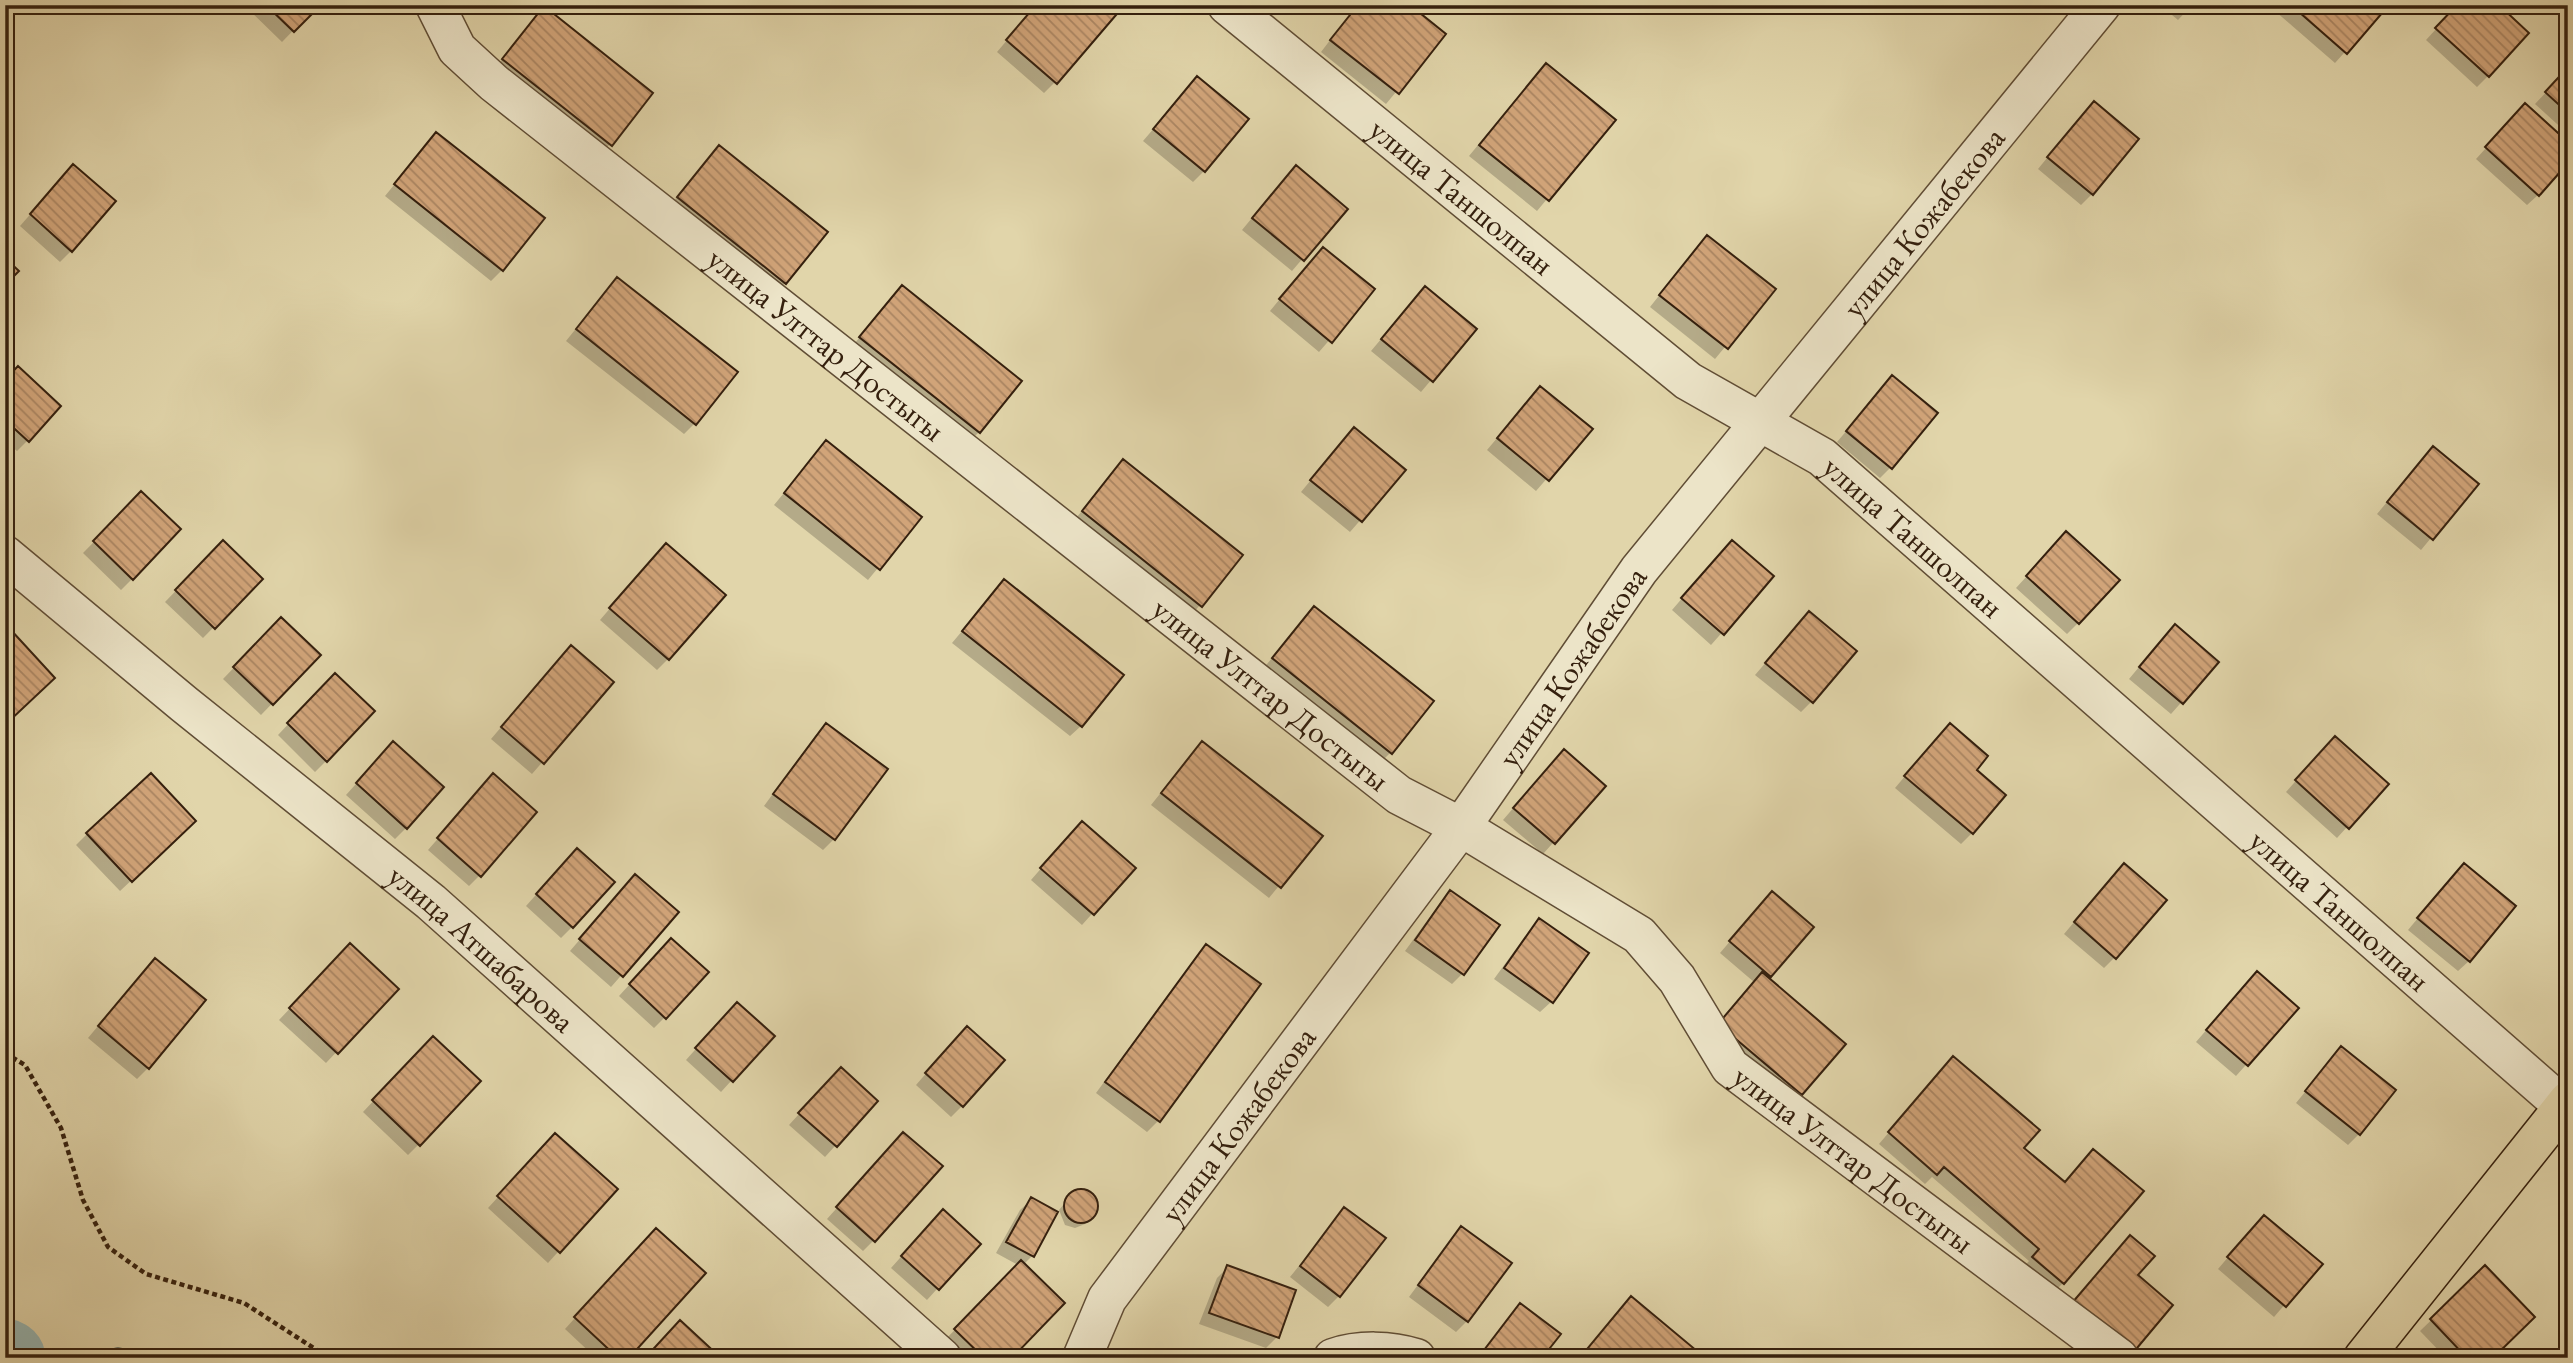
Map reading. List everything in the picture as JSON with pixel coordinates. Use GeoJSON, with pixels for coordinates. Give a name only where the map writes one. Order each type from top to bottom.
{"type":"FeatureCollection","features":[{"type":"Feature","properties":{"kind":"main road"},"geometry":{"type":"LineString","coordinates":[[2363,1358],[2566,1106]]}},
{"type":"Feature","properties":{"kind":"street","name":"улица Улттар Достыгы"},"geometry":{"type":"LineString","coordinates":[[435,5],[457,49],[494,83],[1399,795],[1461,827],[1639,935],[1677,979],[1730,1066],[2119,1358]]}},
{"type":"Feature","properties":{"kind":"street","name":"улица Таншолпан"},"geometry":{"type":"LineString","coordinates":[[1227,5],[1688,381],[1822,457],[2566,1106]]}},
{"type":"Feature","properties":{"kind":"street","name":"улица Кожабекова"},"geometry":{"type":"LineString","coordinates":[[1082,1358],[1107,1298],[1461,827],[1639,570],[2101,5]]}},
{"type":"Feature","properties":{"kind":"street","name":"улица Атшабарова"},"geometry":{"type":"LineString","coordinates":[[5,555],[194,713],[431,902],[942,1358]]}},
{"type":"Feature","properties":{"kind":"street"},"geometry":{"type":"LineString","coordinates":[[1333,1358],[1343,1354],[1396,1351],[1416,1358]]}},
{"type":"Feature","properties":{"kind":"path"},"geometry":{"type":"LineString","coordinates":[[5,1053],[25,1065],[61,1128],[83,1200],[108,1247],[146,1274],[244,1303],[329,1358]]}},
{"type":"Feature","properties":{"kind":"building"},"geometry":{"type":"Polygon","coordinates":[[[266,5],[321,5],[294,32],[266,5]]]}},
{"type":"Feature","properties":{"kind":"building"},"geometry":{"type":"Polygon","coordinates":[[[1036,5],[1105,5],[1116,15],[1057,84],[1006,40],[1036,5]]]}},
{"type":"Feature","properties":{"kind":"building"},"geometry":{"type":"Polygon","coordinates":[[[1358,5],[1410,5],[1446,34],[1399,94],[1330,40],[1358,5]]]}},
{"type":"Feature","properties":{"kind":"building"},"geometry":{"type":"Polygon","coordinates":[[[2291,5],[2389,5],[2347,54],[2291,5]]]}},
{"type":"Feature","properties":{"kind":"building"},"geometry":{"type":"Polygon","coordinates":[[[2457,5],[2499,5],[2529,33],[2489,77],[2435,28],[2457,5]]]}},
{"type":"Feature","properties":{"kind":"building"},"geometry":{"type":"Polygon","coordinates":[[[544,6],[653,93],[612,146],[502,59],[544,6]]]}},
{"type":"Feature","properties":{"kind":"building"},"geometry":{"type":"Polygon","coordinates":[[[1546,63],[1616,120],[1549,201],[1479,145],[1546,63]]]}},
{"type":"Feature","properties":{"kind":"building"},"geometry":{"type":"Polygon","coordinates":[[[2568,67],[2568,113],[2545,92],[2568,67]]]}},
{"type":"Feature","properties":{"kind":"building"},"geometry":{"type":"Polygon","coordinates":[[[1197,76],[1249,119],[1205,172],[1153,129],[1197,76]]]}},
{"type":"Feature","properties":{"kind":"building"},"geometry":{"type":"Polygon","coordinates":[[[2094,101],[2139,139],[2093,195],[2047,157],[2094,101]]]}},
{"type":"Feature","properties":{"kind":"building"},"geometry":{"type":"Polygon","coordinates":[[[2525,103],[2568,142],[2568,163],[2539,196],[2485,147],[2525,103]]]}},
{"type":"Feature","properties":{"kind":"building"},"geometry":{"type":"Polygon","coordinates":[[[436,132],[545,218],[503,271],[394,184],[436,132]]]}},
{"type":"Feature","properties":{"kind":"building"},"geometry":{"type":"Polygon","coordinates":[[[719,145],[828,232],[786,284],[677,197],[719,145]]]}},
{"type":"Feature","properties":{"kind":"building"},"geometry":{"type":"Polygon","coordinates":[[[73,164],[116,201],[72,252],[30,214],[73,164]]]}},
{"type":"Feature","properties":{"kind":"building"},"geometry":{"type":"Polygon","coordinates":[[[1296,165],[1348,209],[1304,261],[1252,218],[1296,165]]]}},
{"type":"Feature","properties":{"kind":"building"},"geometry":{"type":"Polygon","coordinates":[[[1707,235],[1776,289],[1728,349],[1659,295],[1707,235]]]}},
{"type":"Feature","properties":{"kind":"building"},"geometry":{"type":"Polygon","coordinates":[[[1323,247],[1375,289],[1332,343],[1279,299],[1323,247]]]}},
{"type":"Feature","properties":{"kind":"building"},"geometry":{"type":"Polygon","coordinates":[[[5,258],[19,271],[5,285],[5,258]]]}},
{"type":"Feature","properties":{"kind":"building"},"geometry":{"type":"Polygon","coordinates":[[[617,277],[738,372],[696,425],[576,329],[617,277]]]}},
{"type":"Feature","properties":{"kind":"building"},"geometry":{"type":"Polygon","coordinates":[[[902,285],[1022,381],[980,433],[859,337],[902,285]]]}},
{"type":"Feature","properties":{"kind":"building"},"geometry":{"type":"Polygon","coordinates":[[[1425,286],[1477,329],[1433,382],[1381,339],[1425,286]]]}},
{"type":"Feature","properties":{"kind":"building"},"geometry":{"type":"Polygon","coordinates":[[[18,366],[61,406],[29,442],[5,420],[5,380],[18,366]]]}},
{"type":"Feature","properties":{"kind":"building"},"geometry":{"type":"Polygon","coordinates":[[[1892,375],[1938,413],[1892,469],[1846,431],[1892,375]]]}},
{"type":"Feature","properties":{"kind":"building"},"geometry":{"type":"Polygon","coordinates":[[[1540,386],[1593,429],[1549,481],[1497,438],[1540,386]]]}},
{"type":"Feature","properties":{"kind":"building"},"geometry":{"type":"Polygon","coordinates":[[[1354,427],[1406,470],[1362,522],[1310,480],[1354,427]]]}},
{"type":"Feature","properties":{"kind":"building"},"geometry":{"type":"Polygon","coordinates":[[[826,440],[922,517],[880,570],[784,493],[826,440]]]}},
{"type":"Feature","properties":{"kind":"building"},"geometry":{"type":"Polygon","coordinates":[[[2433,446],[2479,484],[2433,540],[2387,502],[2433,446]]]}},
{"type":"Feature","properties":{"kind":"building"},"geometry":{"type":"Polygon","coordinates":[[[1123,459],[1243,555],[1202,607],[1082,511],[1123,459]]]}},
{"type":"Feature","properties":{"kind":"building"},"geometry":{"type":"Polygon","coordinates":[[[141,491],[181,529],[133,580],[93,541],[141,491]]]}},
{"type":"Feature","properties":{"kind":"building"},"geometry":{"type":"Polygon","coordinates":[[[2066,531],[2120,580],[2079,624],[2026,576],[2066,531]]]}},
{"type":"Feature","properties":{"kind":"building"},"geometry":{"type":"Polygon","coordinates":[[[223,540],[263,579],[215,629],[175,590],[223,540]]]}},
{"type":"Feature","properties":{"kind":"building"},"geometry":{"type":"Polygon","coordinates":[[[1732,540],[1774,576],[1724,635],[1681,598],[1732,540]]]}},
{"type":"Feature","properties":{"kind":"building"},"geometry":{"type":"Polygon","coordinates":[[[666,543],[726,595],[669,660],[609,608],[666,543]]]}},
{"type":"Feature","properties":{"kind":"building"},"geometry":{"type":"Polygon","coordinates":[[[1004,579],[1124,675],[1082,727],[962,631],[1004,579]]]}},
{"type":"Feature","properties":{"kind":"building"},"geometry":{"type":"Polygon","coordinates":[[[1314,606],[1434,701],[1392,754],[1272,658],[1314,606]]]}},
{"type":"Feature","properties":{"kind":"building"},"geometry":{"type":"Polygon","coordinates":[[[1809,611],[1857,651],[1813,703],[1765,663],[1809,611]]]}},
{"type":"Feature","properties":{"kind":"building"},"geometry":{"type":"Polygon","coordinates":[[[281,617],[321,655],[273,705],[233,667],[281,617]]]}},
{"type":"Feature","properties":{"kind":"building"},"geometry":{"type":"Polygon","coordinates":[[[2175,624],[2219,662],[2183,704],[2139,667],[2175,624]]]}},
{"type":"Feature","properties":{"kind":"building"},"geometry":{"type":"Polygon","coordinates":[[[10,629],[55,678],[5,725],[5,634],[10,629]]]}},
{"type":"Feature","properties":{"kind":"building"},"geometry":{"type":"Polygon","coordinates":[[[571,645],[614,682],[544,764],[501,727],[571,645]]]}},
{"type":"Feature","properties":{"kind":"building"},"geometry":{"type":"Polygon","coordinates":[[[335,673],[375,711],[327,762],[287,723],[335,673]]]}},
{"type":"Feature","properties":{"kind":"building"},"geometry":{"type":"Polygon","coordinates":[[[826,723],[888,769],[835,840],[773,794],[826,723]]]}},
{"type":"Feature","properties":{"kind":"building"},"geometry":{"type":"Polygon","coordinates":[[[1950,723],[1988,756],[1977,770],[2006,795],[1973,834],[1904,776],[1950,723]]]}},
{"type":"Feature","properties":{"kind":"building"},"geometry":{"type":"Polygon","coordinates":[[[2335,736],[2389,784],[2349,829],[2295,780],[2335,736]]]}},
{"type":"Feature","properties":{"kind":"building"},"geometry":{"type":"Polygon","coordinates":[[[393,741],[444,787],[407,829],[356,783],[393,741]]]}},
{"type":"Feature","properties":{"kind":"building"},"geometry":{"type":"Polygon","coordinates":[[[1202,741],[1323,836],[1281,888],[1161,793],[1202,741]]]}},
{"type":"Feature","properties":{"kind":"building"},"geometry":{"type":"Polygon","coordinates":[[[1564,749],[1606,786],[1555,844],[1513,808],[1564,749]]]}},
{"type":"Feature","properties":{"kind":"building"},"geometry":{"type":"Polygon","coordinates":[[[151,773],[196,821],[132,882],[86,833],[151,773]]]}},
{"type":"Feature","properties":{"kind":"building"},"geometry":{"type":"Polygon","coordinates":[[[493,773],[537,812],[481,877],[437,838],[493,773]]]}},
{"type":"Feature","properties":{"kind":"building"},"geometry":{"type":"Polygon","coordinates":[[[1082,821],[1136,868],[1094,915],[1040,868],[1082,821]]]}},
{"type":"Feature","properties":{"kind":"building"},"geometry":{"type":"Polygon","coordinates":[[[577,848],[615,882],[573,928],[536,894],[577,848]]]}},
{"type":"Feature","properties":{"kind":"building"},"geometry":{"type":"Polygon","coordinates":[[[2124,863],[2167,900],[2116,959],[2074,922],[2124,863]]]}},
{"type":"Feature","properties":{"kind":"building"},"geometry":{"type":"Polygon","coordinates":[[[2464,863],[2516,906],[2470,962],[2417,918],[2464,863]]]}},
{"type":"Feature","properties":{"kind":"building"},"geometry":{"type":"Polygon","coordinates":[[[635,874],[679,912],[623,977],[579,939],[635,874]]]}},
{"type":"Feature","properties":{"kind":"building"},"geometry":{"type":"Polygon","coordinates":[[[1450,890],[1500,925],[1464,975],[1415,940],[1450,890]]]}},
{"type":"Feature","properties":{"kind":"building"},"geometry":{"type":"Polygon","coordinates":[[[1772,891],[1814,927],[1771,977],[1729,941],[1772,891]]]}},
{"type":"Feature","properties":{"kind":"building"},"geometry":{"type":"Polygon","coordinates":[[[1539,918],[1589,953],[1553,1003],[1504,968],[1539,918]]]}},
{"type":"Feature","properties":{"kind":"building"},"geometry":{"type":"Polygon","coordinates":[[[671,938],[709,972],[666,1019],[629,984],[671,938]]]}},
{"type":"Feature","properties":{"kind":"building"},"geometry":{"type":"Polygon","coordinates":[[[350,943],[399,989],[338,1054],[289,1008],[350,943]]]}},
{"type":"Feature","properties":{"kind":"building"},"geometry":{"type":"Polygon","coordinates":[[[1206,944],[1261,984],[1160,1122],[1105,1082],[1206,944]]]}},
{"type":"Feature","properties":{"kind":"building"},"geometry":{"type":"Polygon","coordinates":[[[155,958],[206,1000],[149,1069],[98,1026],[155,958]]]}},
{"type":"Feature","properties":{"kind":"building"},"geometry":{"type":"Polygon","coordinates":[[[2257,971],[2299,1008],[2248,1066],[2206,1030],[2257,971]]]}},
{"type":"Feature","properties":{"kind":"building"},"geometry":{"type":"Polygon","coordinates":[[[1762,972],[1846,1044],[1802,1095],[1718,1024],[1762,972]]]}},
{"type":"Feature","properties":{"kind":"building"},"geometry":{"type":"Polygon","coordinates":[[[737,1002],[775,1036],[733,1082],[695,1048],[737,1002]]]}},
{"type":"Feature","properties":{"kind":"building"},"geometry":{"type":"Polygon","coordinates":[[[967,1026],[1005,1060],[963,1107],[925,1073],[967,1026]]]}},
{"type":"Feature","properties":{"kind":"building"},"geometry":{"type":"Polygon","coordinates":[[[433,1036],[481,1081],[420,1146],[372,1100],[433,1036]]]}},
{"type":"Feature","properties":{"kind":"building"},"geometry":{"type":"Polygon","coordinates":[[[2341,1046],[2396,1090],[2360,1135],[2305,1091],[2341,1046]]]}},
{"type":"Feature","properties":{"kind":"building"},"geometry":{"type":"Polygon","coordinates":[[[1953,1056],[2040,1130],[2024,1148],[2065,1182],[2093,1149],[2144,1191],[2064,1284],[2032,1257],[2039,1249],[1944,1167],[1937,1175],[1888,1132],[1953,1056]]]}},
{"type":"Feature","properties":{"kind":"building"},"geometry":{"type":"Polygon","coordinates":[[[841,1067],[878,1101],[837,1147],[798,1113],[841,1067]]]}},
{"type":"Feature","properties":{"kind":"building"},"geometry":{"type":"Polygon","coordinates":[[[903,1132],[943,1166],[875,1242],[836,1207],[903,1132]]]}},
{"type":"Feature","properties":{"kind":"building"},"geometry":{"type":"Polygon","coordinates":[[[555,1133],[618,1189],[560,1253],[497,1196],[555,1133]]]}},
{"type":"Feature","properties":{"kind":"building"},"geometry":{"type":"Polygon","coordinates":[[[1081,1189],[1093,1194],[1098,1206],[1093,1218],[1081,1223],[1069,1218],[1064,1206],[1069,1194],[1081,1189]]]}},
{"type":"Feature","properties":{"kind":"building"},"geometry":{"type":"Polygon","coordinates":[[[1031,1197],[1058,1212],[1034,1257],[1006,1242],[1031,1197]]]}},
{"type":"Feature","properties":{"kind":"building"},"geometry":{"type":"Polygon","coordinates":[[[1344,1207],[1386,1238],[1340,1297],[1300,1266],[1344,1207]]]}},
{"type":"Feature","properties":{"kind":"building"},"geometry":{"type":"Polygon","coordinates":[[[943,1209],[981,1244],[939,1290],[901,1256],[943,1209]]]}},
{"type":"Feature","properties":{"kind":"building"},"geometry":{"type":"Polygon","coordinates":[[[2264,1215],[2323,1264],[2286,1307],[2227,1257],[2264,1215]]]}},
{"type":"Feature","properties":{"kind":"building"},"geometry":{"type":"Polygon","coordinates":[[[1461,1226],[1512,1263],[1468,1322],[1418,1285],[1461,1226]]]}},
{"type":"Feature","properties":{"kind":"building"},"geometry":{"type":"Polygon","coordinates":[[[656,1228],[706,1273],[629,1358],[618,1358],[574,1317],[656,1228]]]}},
{"type":"Feature","properties":{"kind":"building"},"geometry":{"type":"Polygon","coordinates":[[[2130,1235],[2155,1256],[2138,1275],[2173,1305],[2132,1354],[2072,1303],[2130,1235]]]}},
{"type":"Feature","properties":{"kind":"building"},"geometry":{"type":"Polygon","coordinates":[[[1021,1260],[1065,1303],[1012,1358],[984,1358],[954,1329],[1021,1260]]]}},
{"type":"Feature","properties":{"kind":"building"},"geometry":{"type":"Polygon","coordinates":[[[1227,1265],[1296,1290],[1279,1338],[1209,1313],[1227,1265]]]}},
{"type":"Feature","properties":{"kind":"building"},"geometry":{"type":"Polygon","coordinates":[[[2485,1265],[2535,1317],[2493,1358],[2467,1358],[2430,1319],[2485,1265]]]}},
{"type":"Feature","properties":{"kind":"building"},"geometry":{"type":"Polygon","coordinates":[[[1631,1296],[1697,1351],[1691,1358],[1598,1358],[1587,1349],[1631,1296]]]}},
{"type":"Feature","properties":{"kind":"building"},"geometry":{"type":"Polygon","coordinates":[[[1520,1303],[1561,1334],[1542,1358],[1478,1358],[1520,1303]]]}},
{"type":"Feature","properties":{"kind":"building"},"geometry":{"type":"Polygon","coordinates":[[[680,1320],[721,1358],[645,1358],[680,1320]]]}},
{"type":"Feature","properties":{"kind":"waterway"},"geometry":{"type":"LineString","coordinates":[[101,1358],[118,1353],[138,1358]]}}]}
